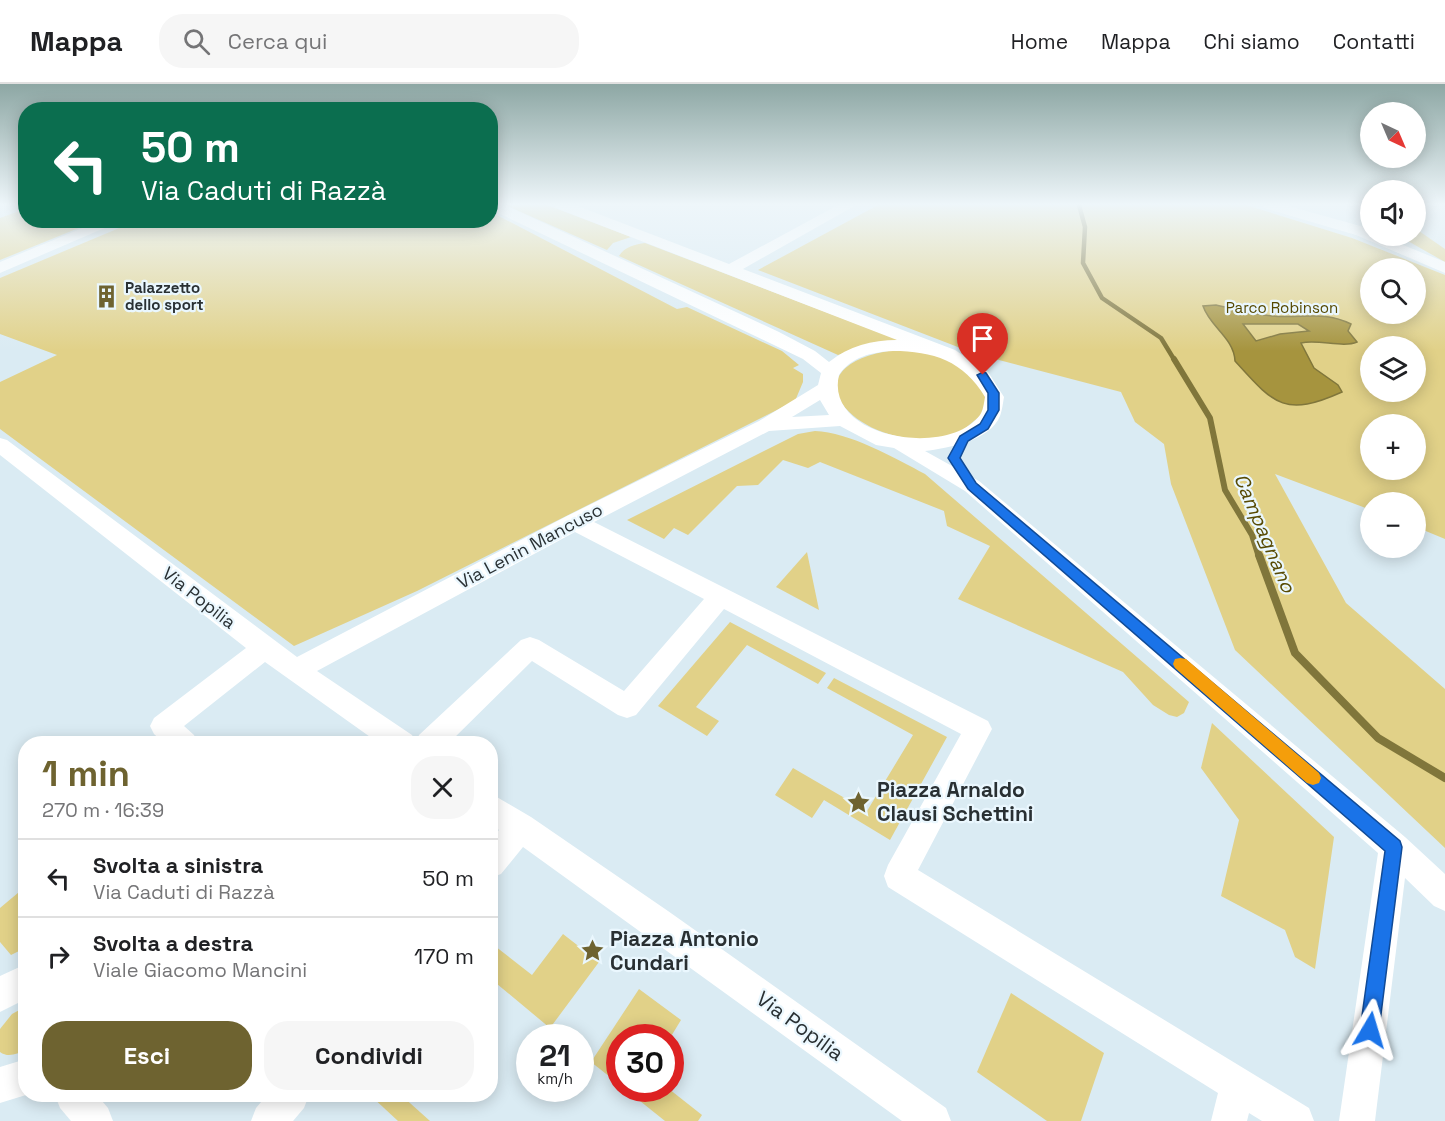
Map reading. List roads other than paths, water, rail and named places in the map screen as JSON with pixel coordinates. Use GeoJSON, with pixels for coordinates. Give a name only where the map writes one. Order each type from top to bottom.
{"type":"FeatureCollection","features":[{"type":"Feature","properties":{"kind":"street"},"geometry":{"type":"LineString","coordinates":[[0,268],[35,253]]}},
{"type":"Feature","properties":{"kind":"street"},"geometry":{"type":"LineString","coordinates":[[596,253],[809,355],[829,380]]}},
{"type":"Feature","properties":{"kind":"street"},"geometry":{"type":"LineString","coordinates":[[614,253],[617,263]]}},
{"type":"Feature","properties":{"kind":"street"},"geometry":{"type":"LineString","coordinates":[[686,253],[949,354],[968,363],[983,375],[993,393],[994,410],[984,426],[964,439],[933,446],[899,444],[878,439],[859,430],[834,410],[828,399],[829,380],[842,360],[859,351],[903,344],[927,347]]}},
{"type":"Feature","properties":{"kind":"street"},"geometry":{"type":"LineString","coordinates":[[730,270],[760,253]]}},
{"type":"Feature","properties":{"kind":"street"},"geometry":{"type":"LineString","coordinates":[[1418,253],[1445,267]]}},
{"type":"Feature","properties":{"kind":"street"},"geometry":{"type":"LineString","coordinates":[[1421,253],[1445,267]]}},
{"type":"Feature","properties":{"kind":"street","name":"Via Lenin Mancuso"},"geometry":{"type":"LineString","coordinates":[[294,670],[575,522],[766,425],[829,380]]}},
{"type":"Feature","properties":{"kind":"street","name":"Via Lenin Mancuso"},"geometry":{"type":"LineString","coordinates":[[766,425],[844,420]]}},
{"type":"Feature","properties":{"kind":"street"},"geometry":{"type":"LineString","coordinates":[[964,439],[954,458],[972,486]]}},
{"type":"Feature","properties":{"kind":"street"},"geometry":{"type":"LineString","coordinates":[[899,444],[972,486],[1394,847],[1445,895]]}},
{"type":"Feature","properties":{"kind":"street","name":"Via Popilia"},"geometry":{"type":"LineString","coordinates":[[0,445],[264,648],[390,736]]}},
{"type":"Feature","properties":{"kind":"street"},"geometry":{"type":"LineString","coordinates":[[575,522],[978,729],[899,876],[1296,1121]]}},
{"type":"Feature","properties":{"kind":"street"},"geometry":{"type":"LineString","coordinates":[[437,736],[530,647],[627,707],[721,596]]}},
{"type":"Feature","properties":{"kind":"street"},"geometry":{"type":"LineString","coordinates":[[175,736],[164,726],[264,648]]}},
{"type":"Feature","properties":{"kind":"street","name":"Via Popilia"},"geometry":{"type":"LineString","coordinates":[[498,811],[657,922],[933,1121]]}},
{"type":"Feature","properties":{"kind":"street"},"geometry":{"type":"LineString","coordinates":[[498,854],[521,827]]}},
{"type":"Feature","properties":{"kind":"street"},"geometry":{"type":"LineString","coordinates":[[1357,1121],[1394,847]]}},
{"type":"Feature","properties":{"kind":"street"},"geometry":{"type":"LineString","coordinates":[[0,995],[18,985]]}},
{"type":"Feature","properties":{"kind":"street"},"geometry":{"type":"LineString","coordinates":[[0,1085],[18,1079]]}},
{"type":"Feature","properties":{"kind":"street"},"geometry":{"type":"LineString","coordinates":[[1229,1121],[1238,1085]]}},
{"type":"Feature","properties":{"kind":"street"},"geometry":{"type":"LineString","coordinates":[[79,1102],[95,1121]]}},
{"type":"Feature","properties":{"kind":"street"},"geometry":{"type":"LineString","coordinates":[[269,1121],[285,1102]]}},
{"type":"Feature","properties":{"kind":"waterway","name":"Campagnano"},"geometry":{"type":"LineString","coordinates":[[1084,253],[1083,263],[1102,298],[1161,338],[1175,361]]}},
{"type":"Feature","properties":{"kind":"waterway","name":"Campagnano"},"geometry":{"type":"LineString","coordinates":[[1174,359],[1210,418],[1225,490],[1252,535],[1259,557]]}},
{"type":"Feature","properties":{"kind":"waterway","name":"Campagnano"},"geometry":{"type":"LineString","coordinates":[[1259,555],[1295,653],[1378,738],[1445,778]]}},
{"type":"Feature","properties":{"kind":"place","name":"Palazzetto dello sport"},"geometry":{"type":"Point","coordinates":[107,297]}},
{"type":"Feature","properties":{"kind":"place","name":"Piazza Arnaldo Clausi Schettini"},"geometry":{"type":"Point","coordinates":[859,802]}},
{"type":"Feature","properties":{"kind":"place","name":"Piazza Antonio Cundari"},"geometry":{"type":"Point","coordinates":[592,951]}},
{"type":"Feature","properties":{"kind":"park label","name":"Parco Robinson"},"geometry":{"type":"Point","coordinates":[1282,308]}}]}
